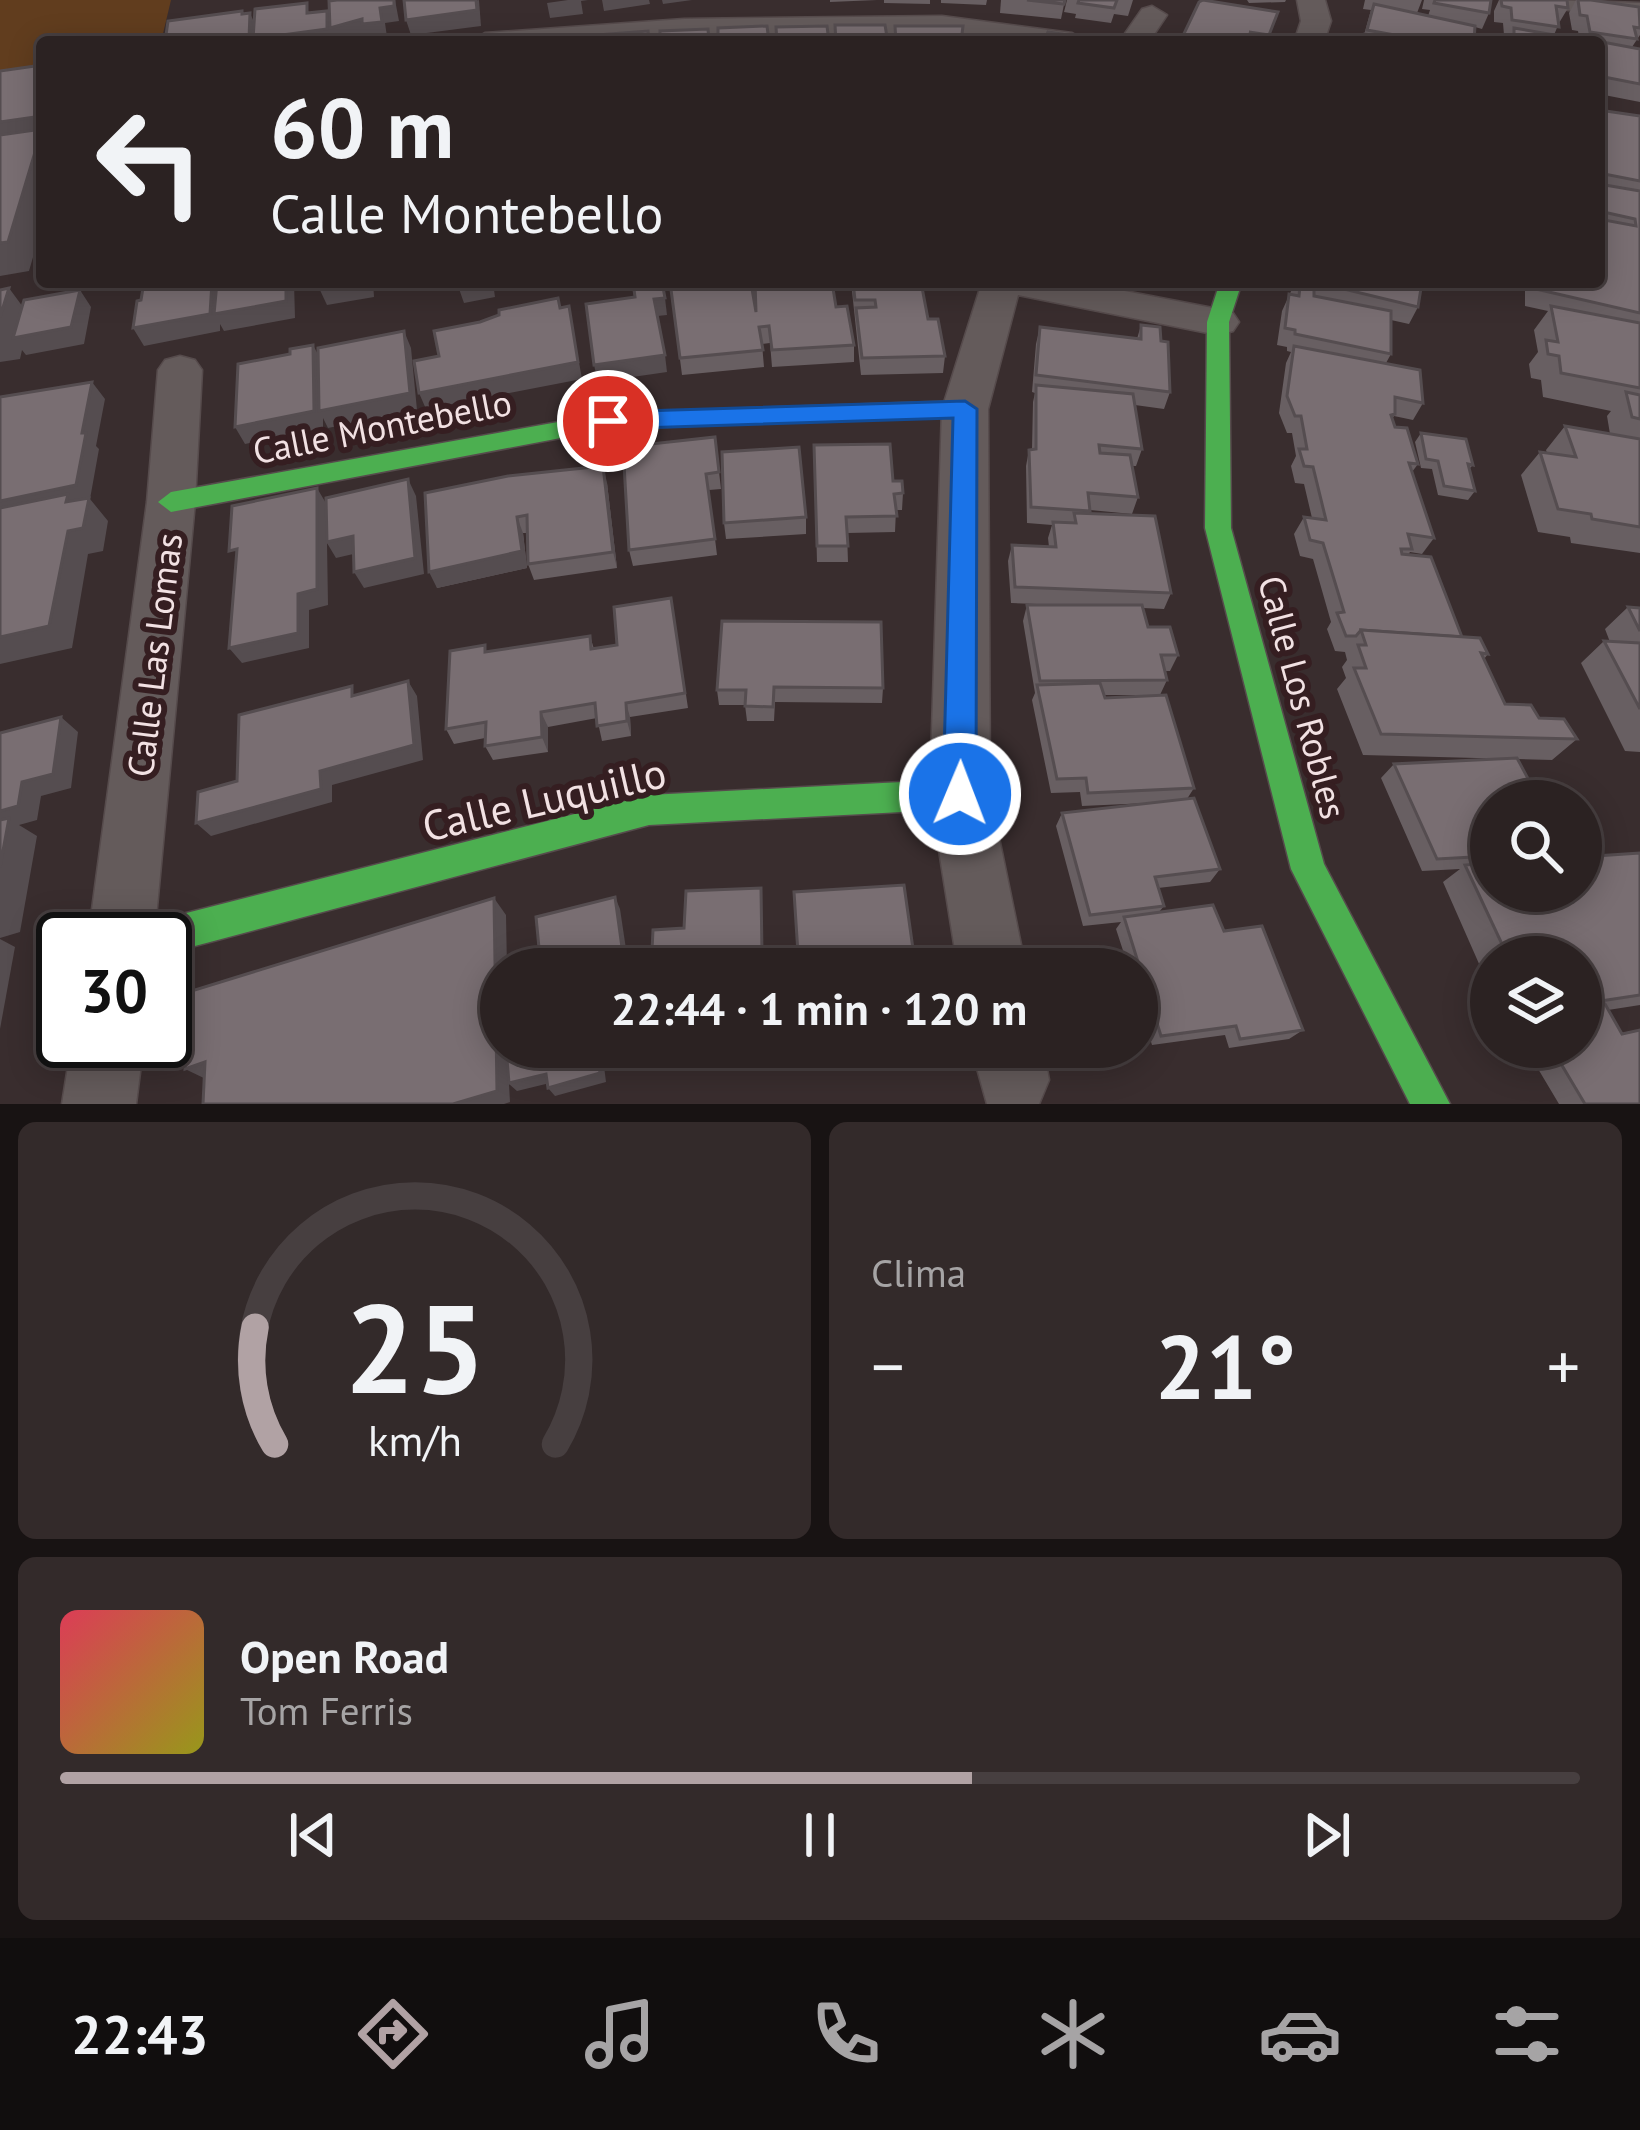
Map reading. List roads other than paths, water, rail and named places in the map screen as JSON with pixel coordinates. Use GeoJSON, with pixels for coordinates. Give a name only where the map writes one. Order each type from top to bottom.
{"type":"FeatureCollection","features":[{"type":"Feature","properties":{"kind":"street"},"geometry":{"type":"LineString","coordinates":[[1311,0],[1316,21],[1311,36]]}},
{"type":"Feature","properties":{"kind":"street"},"geometry":{"type":"LineString","coordinates":[[1562,0],[1640,12]]}},
{"type":"Feature","properties":{"kind":"street"},"geometry":{"type":"LineString","coordinates":[[1138,36],[1152,15]]}},
{"type":"Feature","properties":{"kind":"street"},"geometry":{"type":"LineString","coordinates":[[503,33],[942,25],[1026,36]]}},
{"type":"Feature","properties":{"kind":"street"},"geometry":{"type":"LineString","coordinates":[[988,948],[960,794],[965,409],[1000,288]]}},
{"type":"Feature","properties":{"kind":"street"},"geometry":{"type":"LineString","coordinates":[[1046,288],[1218,322]]}},
{"type":"Feature","properties":{"kind":"street","name":"Calle Los Robles"},"geometry":{"type":"LineString","coordinates":[[1229,288],[1218,322],[1218,529],[1308,869],[1431,1104]]}},
{"type":"Feature","properties":{"kind":"street","name":"Calle Las Lomas"},"geometry":{"type":"LineString","coordinates":[[124,912],[172,502],[180,370]]}},
{"type":"Feature","properties":{"kind":"street","name":"Calle Montebello"},"geometry":{"type":"LineString","coordinates":[[172,502],[608,421],[965,409]]}},
{"type":"Feature","properties":{"kind":"street","name":"Calle Luquillo"},"geometry":{"type":"LineString","coordinates":[[192,929],[649,810],[960,794]]}},
{"type":"Feature","properties":{"kind":"street"},"geometry":{"type":"LineString","coordinates":[[99,1104],[104,1068]]}}]}
